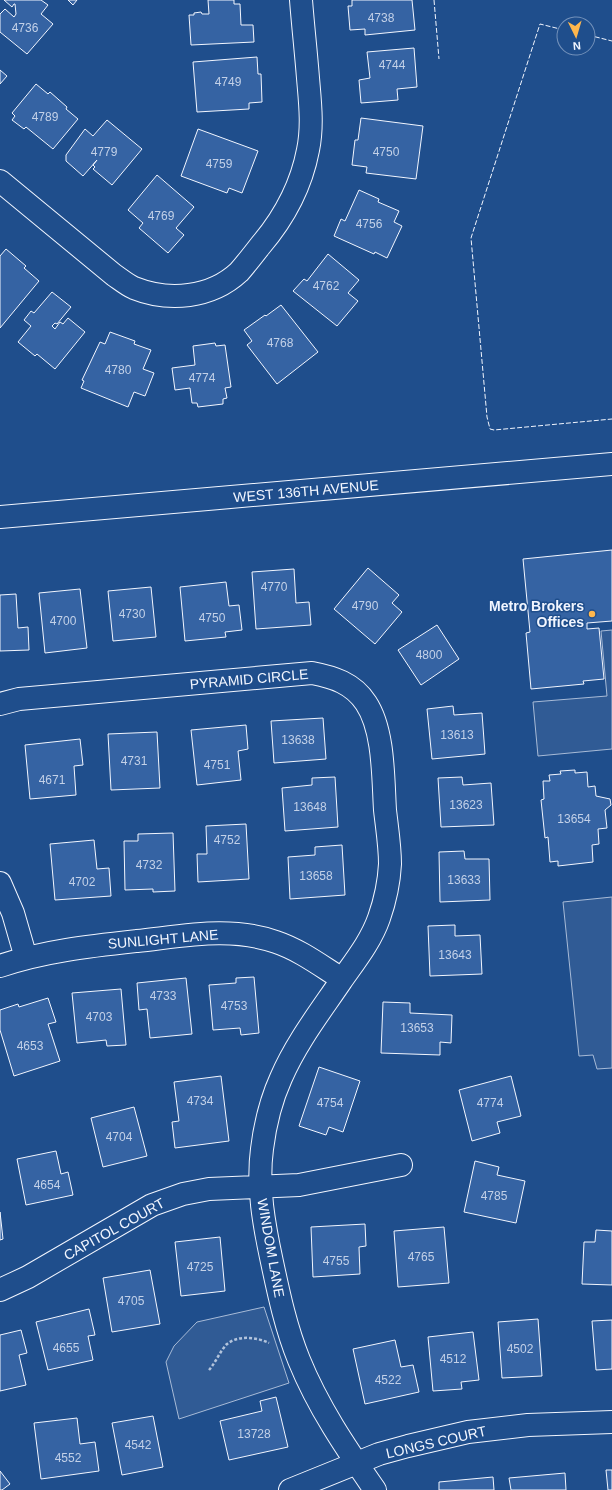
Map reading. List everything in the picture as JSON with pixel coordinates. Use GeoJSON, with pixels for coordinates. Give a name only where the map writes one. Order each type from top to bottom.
{"type":"FeatureCollection","features":[{"type":"Feature","properties":{"kind":"street"},"geometry":{"type":"LineString","coordinates":[[0,181],[114,275],[133,287],[155,295],[177,297],[199,293],[219,285],[238,272],[271,234],[289,207],[302,178],[308,150],[311,117],[301,0]]}},
{"type":"Feature","properties":{"kind":"street","name":"WEST 136TH AVENUE"},"geometry":{"type":"LineString","coordinates":[[0,517],[612,464]]}},
{"type":"Feature","properties":{"kind":"street","name":"PYRAMID CIRCLE"},"geometry":{"type":"LineString","coordinates":[[0,704],[5,701],[19,699],[312,673],[332,677],[350,686],[365,701],[374,717],[380,740],[390,864],[387,891],[379,920],[366,944],[342,979]]}},
{"type":"Feature","properties":{"kind":"street"},"geometry":{"type":"LineString","coordinates":[[0,883],[12,912],[26,958]]}},
{"type":"Feature","properties":{"kind":"street","name":"SUNLIGHT LANE"},"geometry":{"type":"LineString","coordinates":[[0,966],[26,958],[70,948],[214,932],[245,934],[276,942],[302,953],[342,979]]}},
{"type":"Feature","properties":{"kind":"street","name":"WINDOM LANE"},"geometry":{"type":"LineString","coordinates":[[342,979],[297,1046],[280,1079],[269,1114],[262,1150],[260,1188],[264,1224],[284,1314],[298,1359],[318,1402],[342,1442],[375,1490]]}},
{"type":"Feature","properties":{"kind":"street","name":"CAPITOL COURT"},"geometry":{"type":"LineString","coordinates":[[0,1290],[28,1277],[152,1205],[183,1194],[209,1189],[260,1188],[299,1185],[401,1165]]}},
{"type":"Feature","properties":{"kind":"street","name":"LONGS COURT"},"geometry":{"type":"LineString","coordinates":[[290,1490],[356,1463],[408,1446],[468,1432],[528,1425],[612,1422]]}},
{"type":"Feature","properties":{"kind":"path"},"geometry":{"type":"LineString","coordinates":[[209,1370],[227,1345],[240,1338],[254,1338],[273,1344],[293,1344]]}},
{"type":"Feature","properties":{"kind":"shaded area"},"geometry":{"type":"Polygon","coordinates":[[[612,630],[612,749],[538,756],[533,702],[607,696],[601,631],[612,630]]]}},
{"type":"Feature","properties":{"kind":"shaded area"},"geometry":{"type":"Polygon","coordinates":[[[612,897],[612,1068],[597,1069],[593,1055],[579,1056],[563,902],[612,897]]]}},
{"type":"Feature","properties":{"kind":"shaded area"},"geometry":{"type":"Polygon","coordinates":[[[264,1307],[289,1383],[179,1419],[166,1362],[174,1346],[197,1322],[264,1307]]]}},
{"type":"Feature","properties":{"kind":"building"},"geometry":{"type":"Polygon","coordinates":[[[4,0],[41,0],[48,5],[41,14],[53,24],[27,54],[0,32],[0,14],[5,9],[14,17],[16,14],[15,4],[12,7],[4,0]]]}},
{"type":"Feature","properties":{"kind":"building"},"geometry":{"type":"Polygon","coordinates":[[[68,0],[77,0],[73,5],[68,0]]]}},
{"type":"Feature","properties":{"kind":"building"},"geometry":{"type":"Polygon","coordinates":[[[208,0],[234,0],[234,4],[240,4],[241,25],[253,25],[254,42],[191,45],[189,15],[194,15],[194,13],[201,12],[202,14],[209,14],[208,0]]]}},
{"type":"Feature","properties":{"kind":"building"},"geometry":{"type":"Polygon","coordinates":[[[352,0],[412,0],[415,30],[365,35],[365,29],[350,30],[348,6],[352,6],[352,0]]]}},
{"type":"Feature","properties":{"kind":"building"},"geometry":{"type":"Polygon","coordinates":[[[414,48],[417,87],[397,89],[398,100],[361,103],[359,80],[370,78],[367,52],[414,48]]]}},
{"type":"Feature","properties":{"kind":"building"},"geometry":{"type":"Polygon","coordinates":[[[257,57],[258,74],[261,74],[262,102],[249,103],[249,109],[197,112],[193,62],[257,57]]]}},
{"type":"Feature","properties":{"kind":"building"},"geometry":{"type":"Polygon","coordinates":[[[0,70],[7,76],[0,84],[0,70]]]}},
{"type":"Feature","properties":{"kind":"building"},"geometry":{"type":"Polygon","coordinates":[[[36,84],[48,94],[50,92],[78,119],[53,149],[26,127],[24,129],[12,120],[15,116],[12,113],[36,84]]]}},
{"type":"Feature","properties":{"kind":"building"},"geometry":{"type":"Polygon","coordinates":[[[361,118],[423,126],[416,179],[366,173],[367,167],[352,165],[355,140],[358,140],[361,118]]]}},
{"type":"Feature","properties":{"kind":"building"},"geometry":{"type":"Polygon","coordinates":[[[107,120],[142,149],[112,185],[93,169],[95,167],[93,165],[97,160],[83,176],[66,161],[66,155],[85,129],[93,136],[107,120]]]}},
{"type":"Feature","properties":{"kind":"building"},"geometry":{"type":"Polygon","coordinates":[[[198,129],[258,151],[242,193],[229,188],[227,193],[181,176],[198,129]]]}},
{"type":"Feature","properties":{"kind":"building"},"geometry":{"type":"Polygon","coordinates":[[[157,175],[194,207],[176,228],[184,235],[168,253],[139,228],[143,223],[128,210],[157,175]]]}},
{"type":"Feature","properties":{"kind":"building"},"geometry":{"type":"Polygon","coordinates":[[[359,190],[379,199],[378,202],[399,211],[394,222],[402,226],[387,258],[375,252],[374,254],[334,236],[341,219],[345,221],[359,190]]]}},
{"type":"Feature","properties":{"kind":"building"},"geometry":{"type":"Polygon","coordinates":[[[6,249],[26,266],[24,268],[39,281],[0,328],[0,256],[6,249]]]}},
{"type":"Feature","properties":{"kind":"building"},"geometry":{"type":"Polygon","coordinates":[[[328,254],[359,280],[348,293],[358,301],[337,326],[293,291],[304,279],[307,281],[328,254]]]}},
{"type":"Feature","properties":{"kind":"building"},"geometry":{"type":"Polygon","coordinates":[[[52,292],[71,307],[57,324],[55,323],[52,326],[55,329],[60,322],[63,324],[68,318],[85,332],[55,369],[37,354],[35,356],[18,342],[31,326],[24,320],[31,311],[34,313],[52,292]]]}},
{"type":"Feature","properties":{"kind":"building"},"geometry":{"type":"Polygon","coordinates":[[[281,305],[318,352],[277,384],[247,345],[252,341],[244,330],[281,305]]]}},
{"type":"Feature","properties":{"kind":"building"},"geometry":{"type":"Polygon","coordinates":[[[110,332],[135,341],[134,344],[151,350],[143,369],[154,373],[145,396],[134,392],[128,407],[81,388],[84,381],[82,380],[100,342],[105,344],[110,332]]]}},
{"type":"Feature","properties":{"kind":"building"},"geometry":{"type":"Polygon","coordinates":[[[215,343],[216,346],[225,345],[231,387],[225,388],[227,398],[223,399],[223,404],[198,407],[197,403],[192,403],[190,388],[175,390],[172,368],[195,365],[193,346],[215,343]]]}},
{"type":"Feature","properties":{"kind":"building"},"geometry":{"type":"Polygon","coordinates":[[[612,550],[612,621],[587,623],[587,629],[599,628],[604,679],[583,681],[584,684],[531,689],[526,633],[530,632],[523,559],[612,550]]]}},
{"type":"Feature","properties":{"kind":"building"},"geometry":{"type":"Polygon","coordinates":[[[368,568],[399,595],[392,603],[402,612],[375,644],[334,609],[368,568]]]}},
{"type":"Feature","properties":{"kind":"building"},"geometry":{"type":"Polygon","coordinates":[[[294,569],[296,603],[309,602],[311,625],[256,629],[252,572],[294,569]]]}},
{"type":"Feature","properties":{"kind":"building"},"geometry":{"type":"Polygon","coordinates":[[[226,582],[229,606],[239,605],[242,630],[225,632],[226,637],[185,641],[180,587],[226,582]]]}},
{"type":"Feature","properties":{"kind":"building"},"geometry":{"type":"Polygon","coordinates":[[[151,587],[156,637],[113,641],[108,591],[151,587]]]}},
{"type":"Feature","properties":{"kind":"building"},"geometry":{"type":"Polygon","coordinates":[[[80,589],[87,648],[45,653],[39,593],[80,589]]]}},
{"type":"Feature","properties":{"kind":"building"},"geometry":{"type":"Polygon","coordinates":[[[16,594],[18,628],[28,627],[29,650],[0,651],[0,595],[16,594]]]}},
{"type":"Feature","properties":{"kind":"building"},"geometry":{"type":"Polygon","coordinates":[[[437,625],[459,659],[421,685],[398,650],[437,625]]]}},
{"type":"Feature","properties":{"kind":"building"},"geometry":{"type":"Polygon","coordinates":[[[453,706],[454,715],[482,713],[485,754],[432,759],[427,709],[453,706]]]}},
{"type":"Feature","properties":{"kind":"building"},"geometry":{"type":"Polygon","coordinates":[[[323,718],[326,759],[274,763],[271,721],[323,718]]]}},
{"type":"Feature","properties":{"kind":"building"},"geometry":{"type":"Polygon","coordinates":[[[246,725],[248,749],[238,751],[241,780],[197,785],[191,730],[246,725]]]}},
{"type":"Feature","properties":{"kind":"building"},"geometry":{"type":"Polygon","coordinates":[[[157,732],[160,788],[111,790],[108,734],[157,732]]]}},
{"type":"Feature","properties":{"kind":"building"},"geometry":{"type":"Polygon","coordinates":[[[80,739],[83,765],[74,766],[76,795],[30,799],[25,745],[80,739]]]}},
{"type":"Feature","properties":{"kind":"building"},"geometry":{"type":"Polygon","coordinates":[[[575,770],[575,773],[587,772],[588,787],[595,786],[596,796],[610,799],[611,805],[605,810],[607,828],[598,829],[599,844],[592,845],[593,862],[558,866],[558,861],[550,862],[548,837],[545,838],[541,800],[544,799],[543,781],[550,781],[549,775],[561,774],[560,771],[575,770]]]}},
{"type":"Feature","properties":{"kind":"building"},"geometry":{"type":"Polygon","coordinates":[[[335,777],[338,827],[285,831],[282,788],[312,785],[312,778],[335,777]]]}},
{"type":"Feature","properties":{"kind":"building"},"geometry":{"type":"Polygon","coordinates":[[[462,777],[463,785],[491,783],[494,825],[441,827],[438,778],[462,777]]]}},
{"type":"Feature","properties":{"kind":"building"},"geometry":{"type":"Polygon","coordinates":[[[246,824],[249,879],[198,882],[197,854],[207,854],[206,826],[246,824]]]}},
{"type":"Feature","properties":{"kind":"building"},"geometry":{"type":"Polygon","coordinates":[[[173,833],[175,891],[153,892],[153,889],[125,890],[124,841],[138,841],[138,834],[173,833]]]}},
{"type":"Feature","properties":{"kind":"building"},"geometry":{"type":"Polygon","coordinates":[[[94,840],[97,869],[109,868],[111,896],[55,900],[50,844],[94,840]]]}},
{"type":"Feature","properties":{"kind":"building"},"geometry":{"type":"Polygon","coordinates":[[[342,845],[345,895],[290,899],[288,857],[315,855],[315,847],[342,845]]]}},
{"type":"Feature","properties":{"kind":"building"},"geometry":{"type":"Polygon","coordinates":[[[464,851],[465,859],[489,859],[490,900],[440,902],[439,852],[464,851]]]}},
{"type":"Feature","properties":{"kind":"building"},"geometry":{"type":"Polygon","coordinates":[[[455,925],[455,936],[480,935],[482,974],[430,976],[428,926],[455,925]]]}},
{"type":"Feature","properties":{"kind":"building"},"geometry":{"type":"Polygon","coordinates":[[[254,977],[259,1033],[241,1035],[240,1028],[213,1030],[209,985],[236,983],[236,978],[254,977]]]}},
{"type":"Feature","properties":{"kind":"building"},"geometry":{"type":"Polygon","coordinates":[[[186,978],[192,1034],[150,1038],[147,1009],[139,1010],[137,983],[186,978]]]}},
{"type":"Feature","properties":{"kind":"building"},"geometry":{"type":"Polygon","coordinates":[[[121,989],[126,1045],[107,1046],[106,1040],[77,1043],[72,993],[121,989]]]}},
{"type":"Feature","properties":{"kind":"building"},"geometry":{"type":"Polygon","coordinates":[[[48,998],[56,1022],[48,1024],[60,1061],[14,1076],[0,1030],[0,1010],[18,1004],[19,1007],[48,998]]]}},
{"type":"Feature","properties":{"kind":"building"},"geometry":{"type":"Polygon","coordinates":[[[383,1002],[410,1003],[410,1013],[452,1015],[451,1043],[440,1042],[440,1055],[381,1053],[383,1002]]]}},
{"type":"Feature","properties":{"kind":"building"},"geometry":{"type":"Polygon","coordinates":[[[319,1067],[360,1081],[343,1132],[329,1127],[326,1135],[299,1126],[319,1067]]]}},
{"type":"Feature","properties":{"kind":"building"},"geometry":{"type":"Polygon","coordinates":[[[221,1076],[229,1141],[175,1148],[172,1122],[179,1121],[174,1082],[221,1076]]]}},
{"type":"Feature","properties":{"kind":"building"},"geometry":{"type":"Polygon","coordinates":[[[511,1076],[521,1116],[497,1122],[500,1133],[472,1141],[459,1090],[511,1076]]]}},
{"type":"Feature","properties":{"kind":"building"},"geometry":{"type":"Polygon","coordinates":[[[134,1107],[147,1156],[103,1167],[91,1118],[134,1107]]]}},
{"type":"Feature","properties":{"kind":"building"},"geometry":{"type":"Polygon","coordinates":[[[56,1151],[61,1174],[68,1172],[73,1195],[26,1205],[17,1159],[56,1151]]]}},
{"type":"Feature","properties":{"kind":"building"},"geometry":{"type":"Polygon","coordinates":[[[475,1161],[499,1167],[497,1175],[525,1181],[516,1223],[464,1212],[475,1161]]]}},
{"type":"Feature","properties":{"kind":"building"},"geometry":{"type":"Polygon","coordinates":[[[0,1212],[3,1239],[0,1240],[0,1212]]]}},
{"type":"Feature","properties":{"kind":"building"},"geometry":{"type":"Polygon","coordinates":[[[365,1224],[366,1246],[359,1247],[360,1274],[313,1277],[311,1227],[365,1224]]]}},
{"type":"Feature","properties":{"kind":"building"},"geometry":{"type":"Polygon","coordinates":[[[444,1227],[449,1283],[398,1287],[394,1231],[444,1227]]]}},
{"type":"Feature","properties":{"kind":"building"},"geometry":{"type":"Polygon","coordinates":[[[596,1230],[612,1231],[612,1285],[582,1284],[584,1242],[595,1242],[596,1230]]]}},
{"type":"Feature","properties":{"kind":"building"},"geometry":{"type":"Polygon","coordinates":[[[220,1237],[225,1291],[181,1296],[175,1242],[220,1237]]]}},
{"type":"Feature","properties":{"kind":"building"},"geometry":{"type":"Polygon","coordinates":[[[150,1270],[160,1324],[112,1332],[103,1278],[150,1270]]]}},
{"type":"Feature","properties":{"kind":"building"},"geometry":{"type":"Polygon","coordinates":[[[89,1309],[95,1335],[88,1336],[93,1360],[48,1370],[36,1322],[89,1309]]]}},
{"type":"Feature","properties":{"kind":"building"},"geometry":{"type":"Polygon","coordinates":[[[538,1319],[542,1376],[502,1378],[498,1322],[538,1319]]]}},
{"type":"Feature","properties":{"kind":"building"},"geometry":{"type":"Polygon","coordinates":[[[612,1320],[612,1369],[596,1370],[592,1321],[612,1320]]]}},
{"type":"Feature","properties":{"kind":"building"},"geometry":{"type":"Polygon","coordinates":[[[21,1330],[27,1353],[19,1355],[26,1385],[0,1391],[0,1335],[21,1330]]]}},
{"type":"Feature","properties":{"kind":"building"},"geometry":{"type":"Polygon","coordinates":[[[473,1332],[479,1380],[461,1382],[462,1389],[433,1391],[428,1337],[473,1332]]]}},
{"type":"Feature","properties":{"kind":"building"},"geometry":{"type":"Polygon","coordinates":[[[395,1340],[401,1367],[413,1365],[419,1392],[365,1404],[353,1349],[395,1340]]]}},
{"type":"Feature","properties":{"kind":"building"},"geometry":{"type":"Polygon","coordinates":[[[276,1397],[288,1447],[229,1460],[220,1421],[262,1411],[260,1401],[276,1397]]]}},
{"type":"Feature","properties":{"kind":"building"},"geometry":{"type":"Polygon","coordinates":[[[153,1416],[163,1467],[122,1475],[112,1423],[153,1416]]]}},
{"type":"Feature","properties":{"kind":"building"},"geometry":{"type":"Polygon","coordinates":[[[77,1418],[80,1444],[95,1442],[99,1471],[41,1479],[34,1423],[77,1418]]]}},
{"type":"Feature","properties":{"kind":"building"},"geometry":{"type":"Polygon","coordinates":[[[606,1470],[612,1470],[612,1490],[608,1490],[606,1470]]]}},
{"type":"Feature","properties":{"kind":"building"},"geometry":{"type":"Polygon","coordinates":[[[0,1471],[10,1484],[2,1490],[0,1490],[0,1471]]]}},
{"type":"Feature","properties":{"kind":"building"},"geometry":{"type":"Polygon","coordinates":[[[565,1473],[566,1490],[511,1490],[509,1478],[565,1473]]]}},
{"type":"Feature","properties":{"kind":"building"},"geometry":{"type":"Polygon","coordinates":[[[493,1477],[494,1490],[439,1490],[439,1482],[493,1477]]]}},
{"type":"Feature","properties":{"kind":"fence"},"geometry":{"type":"LineString","coordinates":[[434,0],[439,59]]}},
{"type":"Feature","properties":{"kind":"fence"},"geometry":{"type":"LineString","coordinates":[[556,28],[540,24],[471,238],[487,417],[490,429],[494,430],[612,419]]}},
{"type":"Feature","properties":{"kind":"fence"},"geometry":{"type":"LineString","coordinates":[[596,37],[612,41]]}},
{"type":"Feature","properties":{"kind":"place","name":"Metro Brokers Offices"},"geometry":{"type":"Point","coordinates":[592,614]}}]}
